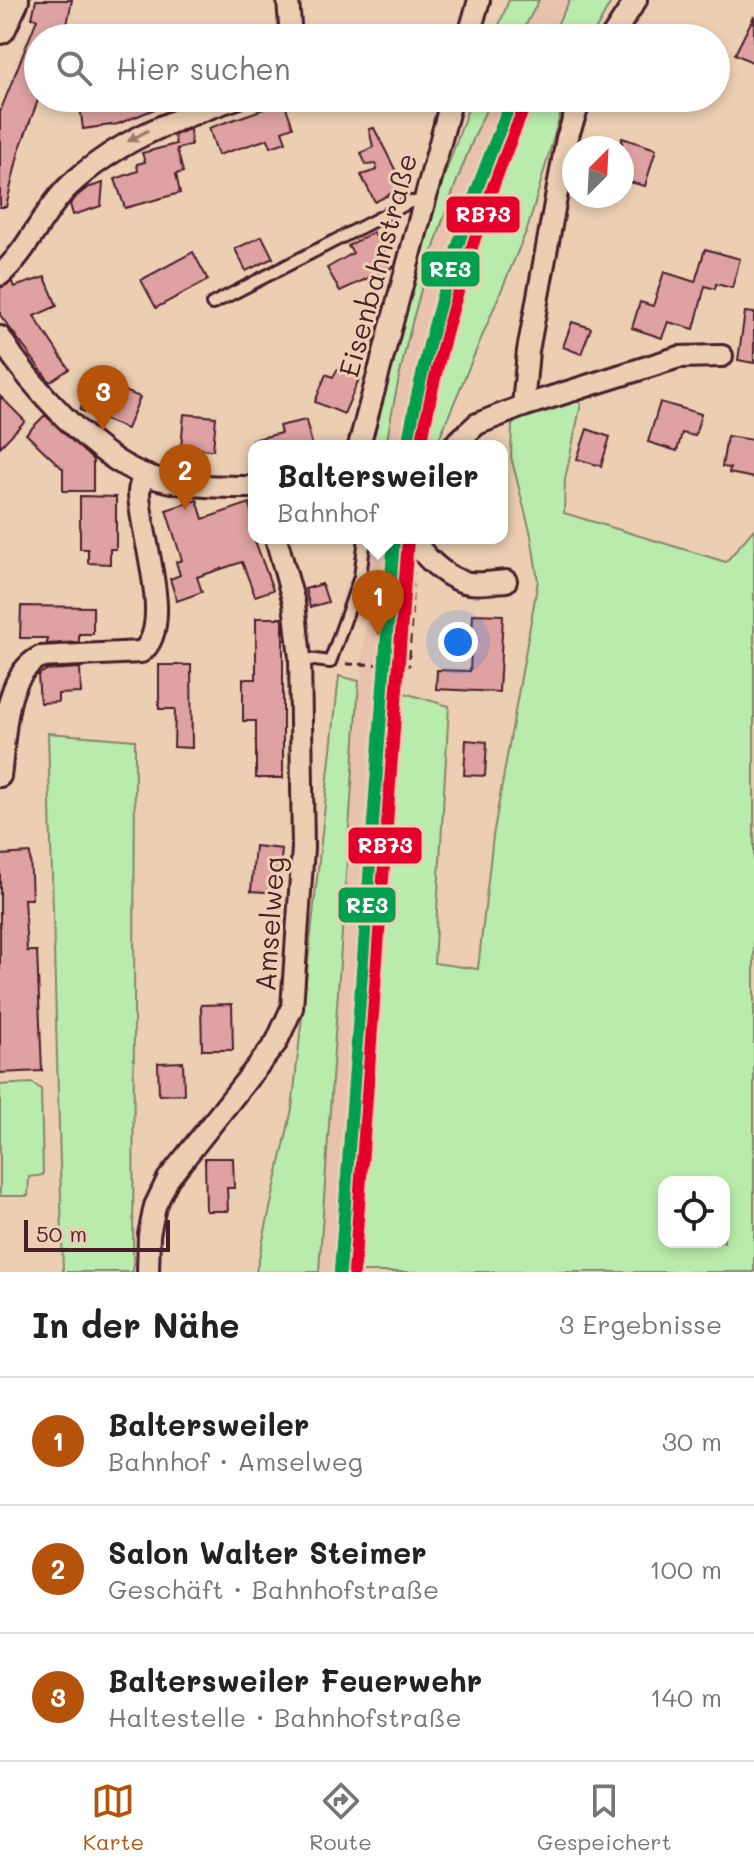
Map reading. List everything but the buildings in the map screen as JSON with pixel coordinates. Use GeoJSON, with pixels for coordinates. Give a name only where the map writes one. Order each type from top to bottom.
{"type":"FeatureCollection","features":[{"type":"Feature","properties":{"kind":"main road"},"geometry":{"type":"LineString","coordinates":[[0,28],[13,0]]}},
{"type":"Feature","properties":{"kind":"street"},"geometry":{"type":"LineString","coordinates":[[288,0],[290,24]]}},
{"type":"Feature","properties":{"kind":"street"},"geometry":{"type":"LineString","coordinates":[[472,24],[479,0]]}},
{"type":"Feature","properties":{"kind":"street"},"geometry":{"type":"LineString","coordinates":[[620,24],[636,0]]}},
{"type":"Feature","properties":{"kind":"street"},"geometry":{"type":"LineString","coordinates":[[0,275],[68,187],[116,148],[152,128],[197,112]]}},
{"type":"Feature","properties":{"kind":"street","name":"Eisenbahnstraße"},"geometry":{"type":"LineString","coordinates":[[361,440],[448,112]]}},
{"type":"Feature","properties":{"kind":"street"},"geometry":{"type":"LineString","coordinates":[[523,406],[528,351],[567,138],[576,112]]}},
{"type":"Feature","properties":{"kind":"street"},"geometry":{"type":"LineString","coordinates":[[0,337],[45,400],[87,436],[143,475],[211,488],[248,487]]}},
{"type":"Feature","properties":{"kind":"street"},"geometry":{"type":"LineString","coordinates":[[460,440],[477,424],[523,406],[679,357],[722,356]]}},
{"type":"Feature","properties":{"kind":"street"},"geometry":{"type":"LineString","coordinates":[[0,776],[14,689],[26,665],[40,657],[141,652],[151,645],[156,626],[147,532],[139,493],[143,475]]}},
{"type":"Feature","properties":{"kind":"street","name":"Amselweg"},"geometry":{"type":"LineString","coordinates":[[148,1272],[149,1235],[155,1206],[168,1179],[276,1043],[292,1008],[303,848],[300,658],[294,603],[278,544]]}},
{"type":"Feature","properties":{"kind":"street"},"geometry":{"type":"LineString","coordinates":[[419,544],[460,581],[506,581]]}},
{"type":"Feature","properties":{"kind":"lane"},"geometry":{"type":"LineString","coordinates":[[212,304],[410,202],[424,202]]}},
{"type":"Feature","properties":{"kind":"lane"},"geometry":{"type":"LineString","coordinates":[[300,658],[330,662],[360,577],[364,544]]}},
{"type":"Feature","properties":{"kind":"path"},"geometry":{"type":"LineString","coordinates":[[330,662],[409,665],[417,544]]}},
{"type":"Feature","properties":{"kind":"shaded area"},"geometry":{"type":"Polygon","coordinates":[[[539,0],[570,0],[557,24],[526,24],[539,0]]]}},
{"type":"Feature","properties":{"kind":"shaded area"},"geometry":{"type":"Polygon","coordinates":[[[485,112],[516,112],[458,264],[440,322],[415,440],[387,440],[414,316],[447,206],[485,112]]]}},
{"type":"Feature","properties":{"kind":"shaded area"},"geometry":{"type":"Polygon","coordinates":[[[372,544],[404,544],[411,564],[409,653],[399,655],[389,721],[350,1272],[319,1272],[357,718],[372,544]]]}},
{"type":"Feature","properties":{"kind":"green space"},"geometry":{"type":"Polygon","coordinates":[[[509,0],[539,0],[526,24],[500,24],[509,0]]]}},
{"type":"Feature","properties":{"kind":"green space"},"geometry":{"type":"Polygon","coordinates":[[[570,0],[612,0],[599,24],[557,24],[570,0]]]}},
{"type":"Feature","properties":{"kind":"green space"},"geometry":{"type":"Polygon","coordinates":[[[467,112],[485,112],[456,182],[427,269],[387,440],[368,440],[446,171],[467,112]]]}},
{"type":"Feature","properties":{"kind":"green space"},"geometry":{"type":"Polygon","coordinates":[[[515,112],[561,112],[528,227],[439,440],[415,440],[443,312],[470,225],[515,112]]]}},
{"type":"Feature","properties":{"kind":"green space"},"geometry":{"type":"Polygon","coordinates":[[[577,401],[581,404],[565,479],[564,513],[726,562],[754,529],[754,1272],[350,1272],[394,690],[449,706],[434,963],[478,969],[493,836],[538,581],[531,535],[511,457],[512,425],[517,420],[577,401]]]}},
{"type":"Feature","properties":{"kind":"green space"},"geometry":{"type":"Polygon","coordinates":[[[339,676],[359,681],[319,1272],[256,1272],[292,1109],[339,676]]]}},
{"type":"Feature","properties":{"kind":"green space"},"geometry":{"type":"Polygon","coordinates":[[[48,733],[135,740],[133,1272],[63,1272],[48,733]]]}},
{"type":"Feature","properties":{"kind":"green space"},"geometry":{"type":"Polygon","coordinates":[[[32,1083],[41,1089],[43,1175],[29,1177],[28,1196],[0,1196],[0,1085],[32,1083]]]}},
{"type":"Feature","properties":{"kind":"transit line","name":"RE3"},"geometry":{"type":"LineString","coordinates":[[408,440],[426,356],[450,269],[507,112]]}},
{"type":"Feature","properties":{"kind":"transit line","name":"RB73"},"geometry":{"type":"LineString","coordinates":[[422,440],[440,358],[464,272],[522,112]]}},
{"type":"Feature","properties":{"kind":"transit line","name":"RE3"},"geometry":{"type":"LineString","coordinates":[[340,1272],[394,544]]}},
{"type":"Feature","properties":{"kind":"transit line","name":"RB73"},"geometry":{"type":"LineString","coordinates":[[354,1272],[408,544]]}},
{"type":"Feature","properties":{"kind":"place","name":"Baltersweiler Feuerwehr"},"geometry":{"type":"Point","coordinates":[103,431]}},
{"type":"Feature","properties":{"kind":"place","name":"Salon Walter Steimer"},"geometry":{"type":"Point","coordinates":[185,510]}},
{"type":"Feature","properties":{"kind":"place","name":"Baltersweiler"},"geometry":{"type":"Point","coordinates":[378,636]}}]}
